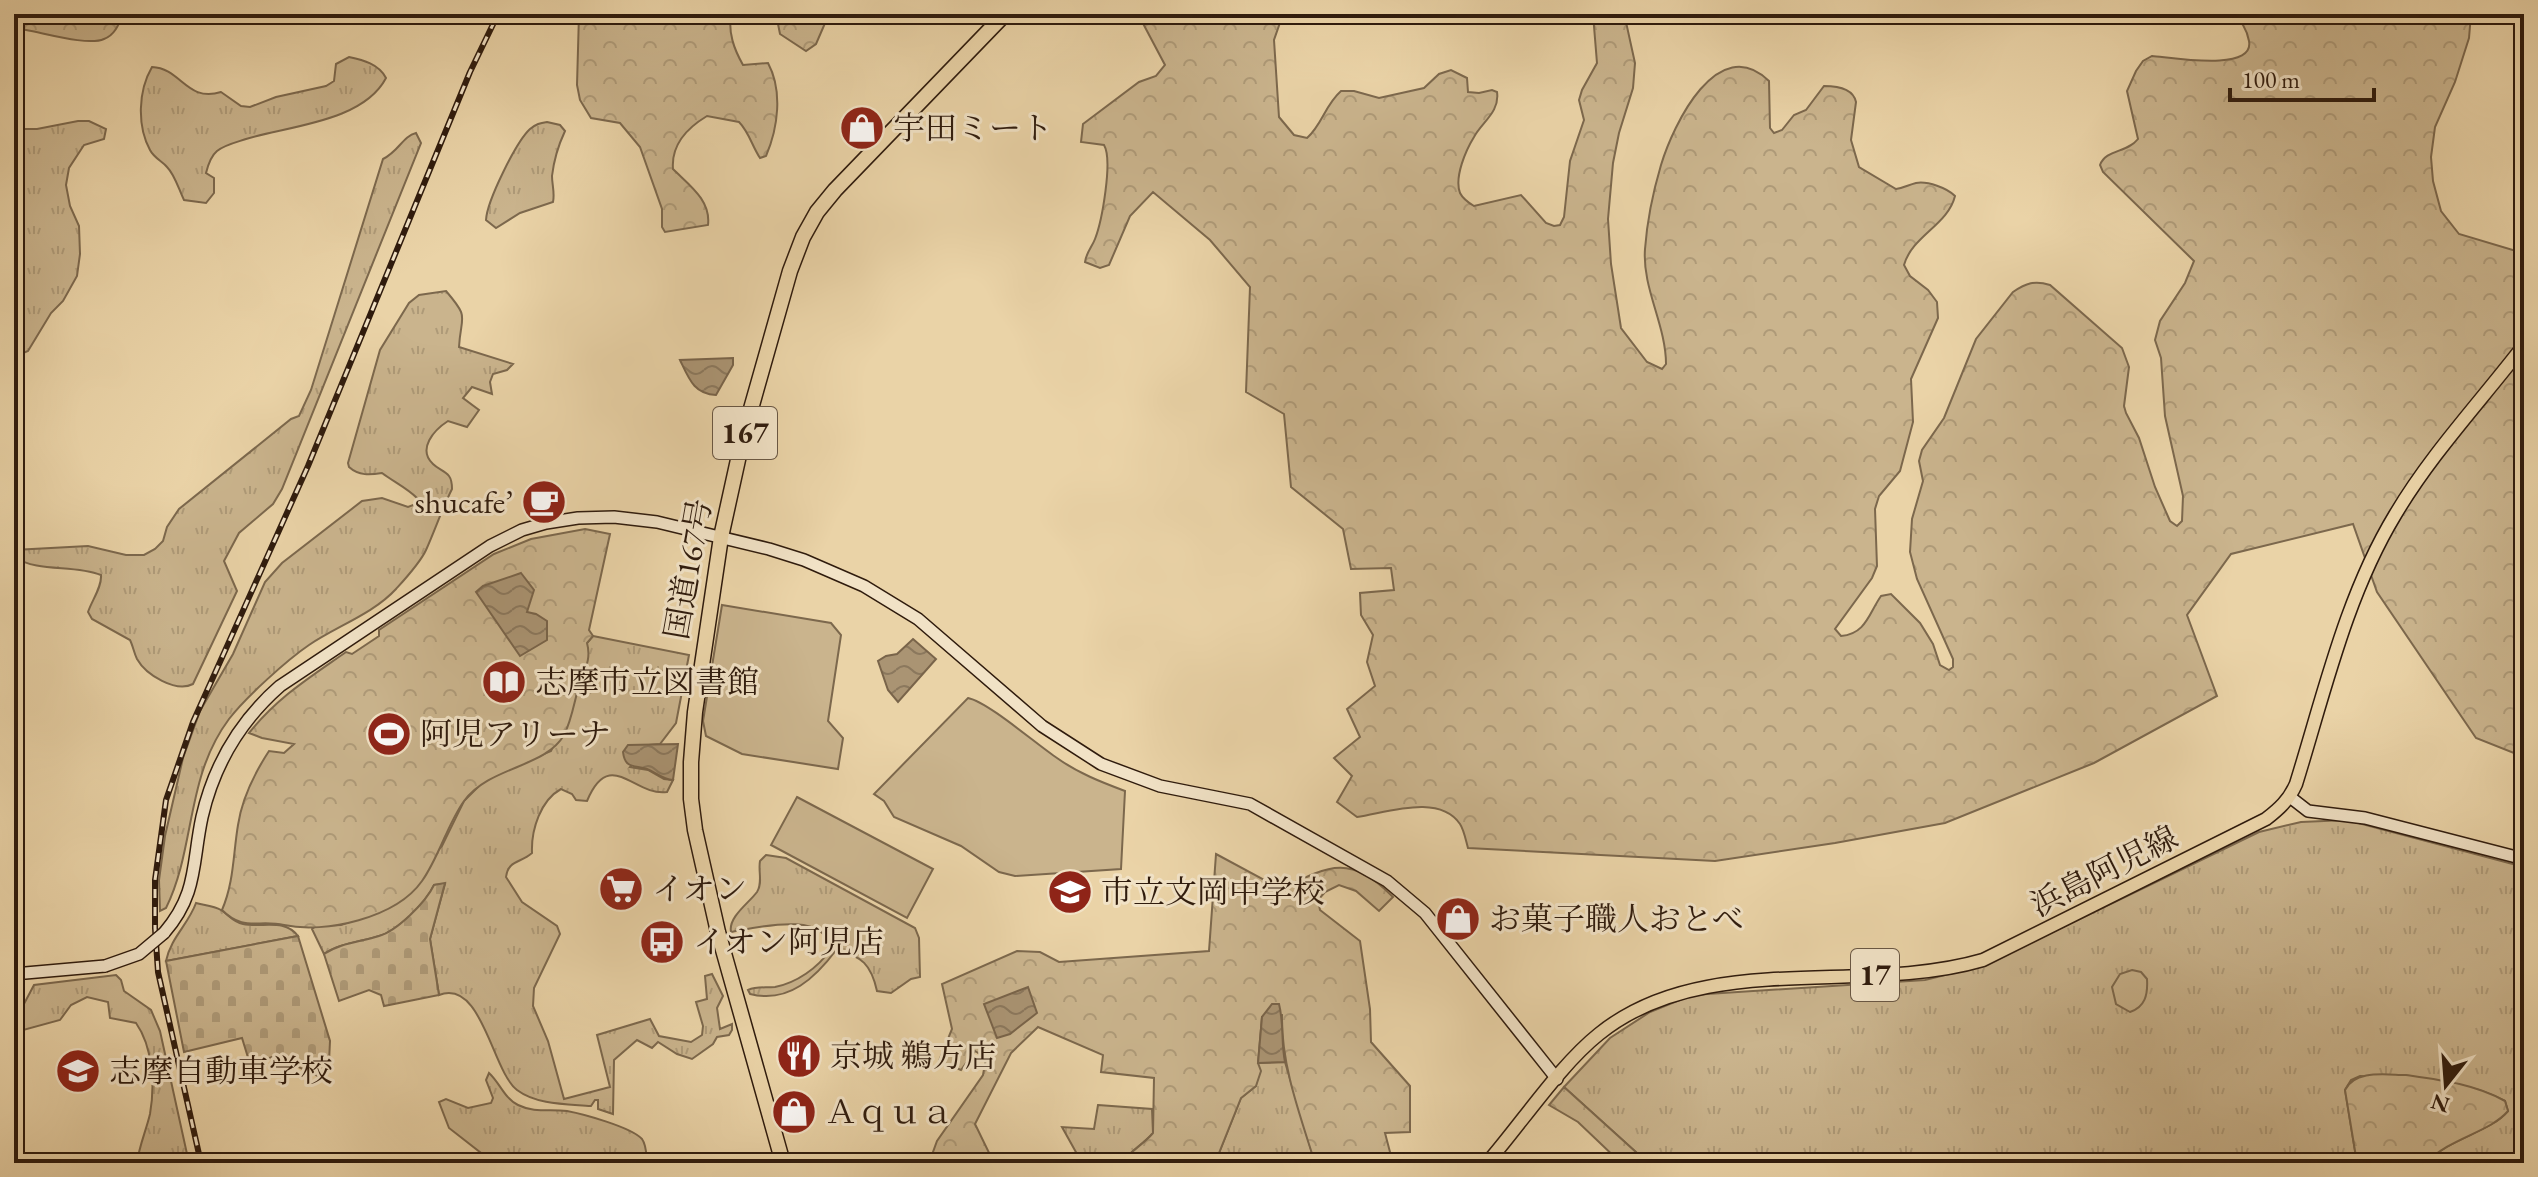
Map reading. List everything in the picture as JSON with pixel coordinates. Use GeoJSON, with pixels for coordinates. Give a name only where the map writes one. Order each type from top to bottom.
{"type":"FeatureCollection","features":[{"type":"Feature","properties":{"kind":"highway","name":"国道167号"},"geometry":{"type":"LineString","coordinates":[[783,1163],[720,940],[691,799],[695,712],[721,537],[743,437],[790,271],[803,237],[817,212],[835,190],[1005,14]]}},
{"type":"Feature","properties":{"kind":"main road"},"geometry":{"type":"LineString","coordinates":[[2290,797],[2347,623],[2382,539],[2417,482],[2524,345]]}},
{"type":"Feature","properties":{"kind":"main road","name":"浜島阿児線"},"geometry":{"type":"LineString","coordinates":[[1487,1163],[1587,1045],[1617,1020],[1657,999],[1728,983],[1939,970],[1983,960],[2266,819],[2290,797]]}},
{"type":"Feature","properties":{"kind":"street"},"geometry":{"type":"LineString","coordinates":[[14,974],[105,966],[139,954],[164,933],[181,912],[189,895],[202,818],[221,761],[255,709],[280,686],[490,546],[522,530],[578,518],[614,517],[657,522],[804,560],[882,595],[946,641],[1042,726],[1111,769],[1160,786],[1250,804],[1387,881],[1425,913],[1557,1079]]}},
{"type":"Feature","properties":{"kind":"street"},"geometry":{"type":"LineString","coordinates":[[2290,797],[2308,811],[2365,818],[2524,859]]}},
{"type":"Feature","properties":{"kind":"green space"},"geometry":{"type":"Polygon","coordinates":[[[14,14],[123,14],[111,35],[96,41],[85,41],[14,28],[14,14]]]}},
{"type":"Feature","properties":{"kind":"green space"},"geometry":{"type":"Polygon","coordinates":[[[579,14],[731,14],[732,41],[743,65],[768,63],[776,85],[777,110],[766,156],[760,158],[739,122],[707,116],[687,132],[675,152],[673,169],[702,201],[708,225],[665,232],[662,209],[640,147],[620,123],[591,118],[580,100],[577,85],[579,14]]]}},
{"type":"Feature","properties":{"kind":"green space"},"geometry":{"type":"Polygon","coordinates":[[[776,14],[829,14],[816,44],[806,51],[780,34],[776,14]]]}},
{"type":"Feature","properties":{"kind":"green space"},"geometry":{"type":"Polygon","coordinates":[[[1138,14],[1283,14],[1274,40],[1279,117],[1294,135],[1307,138],[1341,91],[1379,98],[1424,88],[1439,74],[1451,70],[1467,78],[1468,92],[1497,92],[1493,111],[1464,156],[1459,179],[1460,193],[1474,206],[1521,195],[1546,223],[1554,226],[1560,225],[1564,217],[1570,161],[1584,120],[1579,100],[1597,63],[1593,14],[1609,14],[1626,22],[1635,63],[1633,88],[1613,163],[1608,219],[1611,264],[1621,328],[1647,362],[1662,369],[1666,364],[1665,349],[1647,278],[1646,239],[1661,165],[1687,108],[1700,89],[1716,75],[1732,67],[1750,69],[1769,81],[1770,128],[1774,133],[1782,130],[1794,115],[1806,110],[1824,86],[1848,91],[1856,102],[1851,140],[1859,167],[1896,189],[1926,183],[1955,196],[1945,215],[1914,246],[1904,265],[1910,276],[1928,290],[1937,302],[1938,318],[1911,379],[1913,422],[1900,471],[1879,496],[1875,509],[1877,566],[1872,578],[1835,629],[1841,636],[1856,631],[1866,622],[1881,596],[1891,594],[1920,623],[1933,644],[1940,665],[1949,670],[1953,667],[1953,659],[1917,579],[1910,552],[1912,519],[1923,481],[1919,461],[1922,450],[1944,418],[1976,339],[2013,292],[2035,283],[2050,285],[2122,348],[2129,367],[2124,406],[2126,413],[2139,438],[2170,521],[2177,526],[2182,521],[2183,496],[2165,416],[2161,358],[2155,340],[2160,321],[2185,283],[2194,261],[2103,172],[2100,165],[2107,156],[2138,139],[2127,91],[2143,61],[2152,56],[2209,61],[2239,57],[2247,51],[2249,41],[2244,26],[2233,14],[2471,14],[2469,38],[2455,82],[2435,127],[2431,157],[2433,181],[2441,211],[2459,234],[2516,251],[2524,250],[2524,757],[2476,738],[2377,592],[2353,524],[2231,554],[2187,615],[2217,696],[2094,763],[1945,823],[1715,861],[1468,848],[1460,824],[1451,815],[1426,807],[1357,817],[1337,802],[1352,776],[1334,758],[1360,737],[1347,709],[1375,686],[1367,662],[1373,635],[1361,615],[1360,593],[1394,590],[1391,568],[1351,569],[1343,529],[1291,487],[1284,414],[1246,392],[1250,287],[1210,240],[1153,192],[1130,216],[1109,265],[1100,268],[1085,262],[1101,219],[1107,163],[1104,145],[1081,142],[1083,124],[1139,82],[1156,76],[1165,65],[1138,14]]]}},
{"type":"Feature","properties":{"kind":"green space"},"geometry":{"type":"Polygon","coordinates":[[[349,57],[370,63],[383,73],[386,78],[375,93],[343,113],[220,149],[211,158],[206,173],[214,178],[214,193],[206,203],[184,200],[172,174],[152,153],[146,141],[141,108],[144,87],[152,67],[170,73],[200,93],[221,92],[241,106],[250,107],[276,97],[326,86],[334,81],[336,64],[349,57]]]}},
{"type":"Feature","properties":{"kind":"green space"},"geometry":{"type":"Polygon","coordinates":[[[89,121],[106,129],[104,139],[84,145],[69,168],[66,185],[70,206],[79,226],[77,276],[28,351],[14,357],[14,129],[37,129],[89,121]]]}},
{"type":"Feature","properties":{"kind":"green space"},"geometry":{"type":"Polygon","coordinates":[[[547,122],[560,125],[565,131],[553,170],[553,202],[520,213],[496,228],[486,220],[503,172],[530,129],[547,122]]]}},
{"type":"Feature","properties":{"kind":"green space"},"geometry":{"type":"Polygon","coordinates":[[[416,133],[421,143],[282,489],[273,504],[239,533],[224,561],[237,591],[193,684],[178,686],[162,681],[141,665],[130,640],[92,619],[88,612],[101,575],[34,565],[14,557],[14,550],[88,546],[126,555],[144,555],[163,541],[167,527],[179,509],[291,419],[299,416],[311,390],[383,159],[416,133]]]}},
{"type":"Feature","properties":{"kind":"green space"},"geometry":{"type":"Polygon","coordinates":[[[446,291],[461,312],[459,347],[513,364],[507,370],[493,374],[490,382],[492,394],[472,387],[463,398],[479,410],[467,427],[448,421],[429,440],[428,458],[449,476],[452,489],[426,550],[412,570],[377,606],[320,638],[290,660],[229,719],[205,765],[176,885],[166,908],[160,911],[159,880],[165,836],[183,758],[200,711],[233,654],[265,582],[282,563],[362,501],[382,498],[408,507],[416,504],[417,498],[413,494],[382,473],[361,473],[349,467],[348,463],[380,350],[409,303],[419,295],[446,291]]]}},
{"type":"Feature","properties":{"kind":"green space"},"geometry":{"type":"Polygon","coordinates":[[[585,529],[610,534],[589,630],[593,636],[587,643],[588,661],[569,724],[555,746],[475,789],[458,810],[422,881],[410,894],[378,914],[339,925],[301,927],[244,923],[222,910],[231,879],[242,805],[249,786],[269,751],[284,753],[294,744],[249,733],[260,720],[319,671],[346,652],[352,654],[379,636],[379,630],[494,554],[531,539],[585,529]]]}},
{"type":"Feature","properties":{"kind":"green space"},"geometry":{"type":"Polygon","coordinates":[[[722,605],[831,623],[841,635],[828,721],[843,738],[838,769],[742,754],[706,736],[703,721],[722,605]]]}},
{"type":"Feature","properties":{"kind":"green space"},"geometry":{"type":"Polygon","coordinates":[[[593,636],[689,655],[676,723],[660,744],[649,745],[630,767],[673,780],[667,792],[655,792],[614,775],[605,777],[596,785],[587,801],[576,800],[572,794],[561,789],[548,800],[539,816],[533,834],[532,853],[507,871],[506,877],[522,902],[557,926],[560,934],[534,988],[533,1006],[548,1041],[564,1099],[610,1087],[597,1035],[650,1019],[659,1036],[691,1042],[702,1035],[703,1026],[696,1002],[707,999],[705,976],[712,974],[723,996],[717,1008],[720,1029],[732,1024],[729,1035],[717,1037],[713,1044],[692,1059],[658,1042],[652,1048],[637,1040],[614,1060],[613,1114],[598,1109],[598,1100],[591,1106],[552,1103],[534,1099],[517,1090],[508,1080],[485,1029],[466,1000],[454,993],[439,995],[430,939],[445,884],[434,885],[410,915],[379,936],[343,945],[324,954],[312,929],[316,926],[341,925],[384,910],[442,846],[464,801],[480,785],[492,776],[551,751],[586,669],[587,643],[593,636]]]}},
{"type":"Feature","properties":{"kind":"green space"},"geometry":{"type":"Polygon","coordinates":[[[968,698],[999,715],[1073,768],[1125,791],[1121,869],[1015,876],[999,872],[961,846],[894,817],[884,801],[874,794],[968,698]]]}},
{"type":"Feature","properties":{"kind":"green space"},"geometry":{"type":"Polygon","coordinates":[[[797,797],[933,869],[907,918],[771,845],[797,797]]]}},
{"type":"Feature","properties":{"kind":"green space"},"geometry":{"type":"Polygon","coordinates":[[[2347,820],[2524,867],[2524,1163],[2426,1163],[2447,1147],[2491,1125],[2508,1111],[2505,1101],[2488,1093],[2453,1083],[2416,1079],[2360,1076],[2351,1080],[2345,1090],[2357,1163],[1648,1163],[1564,1087],[1610,1038],[1650,1012],[1692,995],[1925,980],[1985,965],[2259,832],[2301,822],[2347,820]]]}},
{"type":"Feature","properties":{"kind":"green space"},"geometry":{"type":"Polygon","coordinates":[[[1216,854],[1281,889],[1313,874],[1339,868],[1364,874],[1393,897],[1379,911],[1356,891],[1339,885],[1325,892],[1318,900],[1320,910],[1360,941],[1370,1009],[1371,1042],[1410,1086],[1410,1132],[1385,1133],[1390,1152],[1381,1158],[1380,1163],[1315,1163],[1288,1071],[1282,1015],[1262,1017],[1258,1063],[1261,1071],[1256,1086],[1241,1098],[1215,1163],[1122,1163],[1153,1133],[1154,1078],[1101,1072],[1103,1055],[1038,1027],[1011,1053],[975,1124],[994,1163],[929,1163],[937,1141],[983,1075],[986,1058],[975,1051],[961,1070],[939,1061],[952,1029],[942,984],[1017,951],[1040,952],[1059,962],[1209,951],[1216,854]]]}},
{"type":"Feature","properties":{"kind":"green space"},"geometry":{"type":"Polygon","coordinates":[[[766,855],[786,858],[915,928],[919,938],[920,977],[911,979],[891,993],[877,991],[872,974],[864,963],[837,949],[811,978],[789,992],[764,996],[750,994],[748,990],[775,987],[798,978],[813,969],[830,950],[826,937],[817,929],[804,925],[772,925],[731,932],[736,916],[759,888],[760,861],[766,855]]]}},
{"type":"Feature","properties":{"kind":"green space"},"geometry":{"type":"Polygon","coordinates":[[[445,883],[430,939],[439,995],[384,1006],[381,995],[369,990],[339,1001],[324,954],[343,945],[386,933],[410,915],[434,885],[445,883]]]}},
{"type":"Feature","properties":{"kind":"green space"},"geometry":{"type":"Polygon","coordinates":[[[196,903],[218,909],[240,923],[280,925],[298,936],[166,961],[196,903]]]}},
{"type":"Feature","properties":{"kind":"green space"},"geometry":{"type":"Polygon","coordinates":[[[298,936],[330,1041],[329,1062],[322,1078],[275,1056],[250,1064],[242,1038],[184,1052],[166,961],[298,936]]]}},
{"type":"Feature","properties":{"kind":"green space"},"geometry":{"type":"Polygon","coordinates":[[[2132,970],[2141,972],[2147,979],[2147,985],[2142,1004],[2130,1012],[2116,1004],[2112,987],[2120,974],[2132,970]]]}},
{"type":"Feature","properties":{"kind":"green space"},"geometry":{"type":"Polygon","coordinates":[[[116,975],[124,991],[151,1010],[160,1031],[189,1163],[137,1163],[150,1114],[152,1079],[146,1043],[136,1023],[110,1018],[108,1002],[87,997],[71,1005],[60,1020],[16,1032],[16,1019],[34,985],[116,975]]]}},
{"type":"Feature","properties":{"kind":"green space"},"geometry":{"type":"Polygon","coordinates":[[[1285,1062],[1315,1163],[1215,1163],[1241,1098],[1256,1086],[1258,1063],[1285,1062]]]}},
{"type":"Feature","properties":{"kind":"green space"},"geometry":{"type":"Polygon","coordinates":[[[489,1073],[518,1105],[584,1115],[636,1134],[645,1145],[647,1163],[486,1163],[481,1153],[449,1128],[439,1102],[446,1099],[468,1108],[491,1103],[493,1098],[486,1080],[489,1073]]]}},
{"type":"Feature","properties":{"kind":"green space"},"geometry":{"type":"Polygon","coordinates":[[[2406,1075],[2481,1090],[2505,1101],[2508,1111],[2491,1125],[2447,1147],[2426,1163],[2357,1163],[2345,1090],[2350,1083],[2364,1076],[2406,1075]]]}},
{"type":"Feature","properties":{"kind":"green space"},"geometry":{"type":"Polygon","coordinates":[[[1564,1087],[1648,1163],[1621,1163],[1578,1122],[1549,1105],[1564,1087]]]}},
{"type":"Feature","properties":{"kind":"green space"},"geometry":{"type":"Polygon","coordinates":[[[1098,1105],[1152,1109],[1153,1133],[1122,1163],[1082,1163],[1062,1127],[1094,1129],[1098,1105]]]}},
{"type":"Feature","properties":{"kind":"water"},"geometry":{"type":"Polygon","coordinates":[[[733,358],[733,365],[716,395],[697,388],[680,360],[733,358]]]}},
{"type":"Feature","properties":{"kind":"water"},"geometry":{"type":"Polygon","coordinates":[[[521,573],[534,590],[527,612],[547,621],[547,640],[520,656],[476,592],[483,586],[521,573]]]}},
{"type":"Feature","properties":{"kind":"water"},"geometry":{"type":"Polygon","coordinates":[[[913,639],[936,659],[898,702],[888,690],[878,661],[897,654],[913,639]]]}},
{"type":"Feature","properties":{"kind":"water"},"geometry":{"type":"Polygon","coordinates":[[[678,744],[673,780],[631,765],[623,752],[628,745],[678,744]]]}},
{"type":"Feature","properties":{"kind":"water"},"geometry":{"type":"Polygon","coordinates":[[[1028,987],[1037,1013],[1010,1034],[997,1038],[984,1004],[1028,987]]]}},
{"type":"Feature","properties":{"kind":"water"},"geometry":{"type":"Polygon","coordinates":[[[1272,1004],[1279,1004],[1285,1062],[1258,1063],[1262,1017],[1272,1004]]]}},
{"type":"Feature","properties":{"kind":"railway"},"geometry":{"type":"LineString","coordinates":[[201,1163],[158,972],[155,880],[166,800],[193,722],[308,466],[470,72],[498,14]]}},
{"type":"Feature","properties":{"kind":"place","name":"宇田ミート"},"geometry":{"type":"Point","coordinates":[862,128]}},
{"type":"Feature","properties":{"kind":"place","name":"shucafe’"},"geometry":{"type":"Point","coordinates":[544,502]}},
{"type":"Feature","properties":{"kind":"place","name":"志摩市立図書館"},"geometry":{"type":"Point","coordinates":[504,682]}},
{"type":"Feature","properties":{"kind":"place","name":"阿児アリーナ"},"geometry":{"type":"Point","coordinates":[389,734]}},
{"type":"Feature","properties":{"kind":"place","name":"イオン"},"geometry":{"type":"Point","coordinates":[621,889]}},
{"type":"Feature","properties":{"kind":"place","name":"市立文岡中学校"},"geometry":{"type":"Point","coordinates":[1070,892]}},
{"type":"Feature","properties":{"kind":"place","name":"お菓子職人おとべ"},"geometry":{"type":"Point","coordinates":[1458,919]}},
{"type":"Feature","properties":{"kind":"place","name":"イオン阿児店"},"geometry":{"type":"Point","coordinates":[662,942]}},
{"type":"Feature","properties":{"kind":"place","name":"京城 鵜方店"},"geometry":{"type":"Point","coordinates":[799,1056]}},
{"type":"Feature","properties":{"kind":"place","name":"志摩自動車学校"},"geometry":{"type":"Point","coordinates":[78,1071]}},
{"type":"Feature","properties":{"kind":"place","name":"Ａｑｕａ"},"geometry":{"type":"Point","coordinates":[794,1112]}}]}
